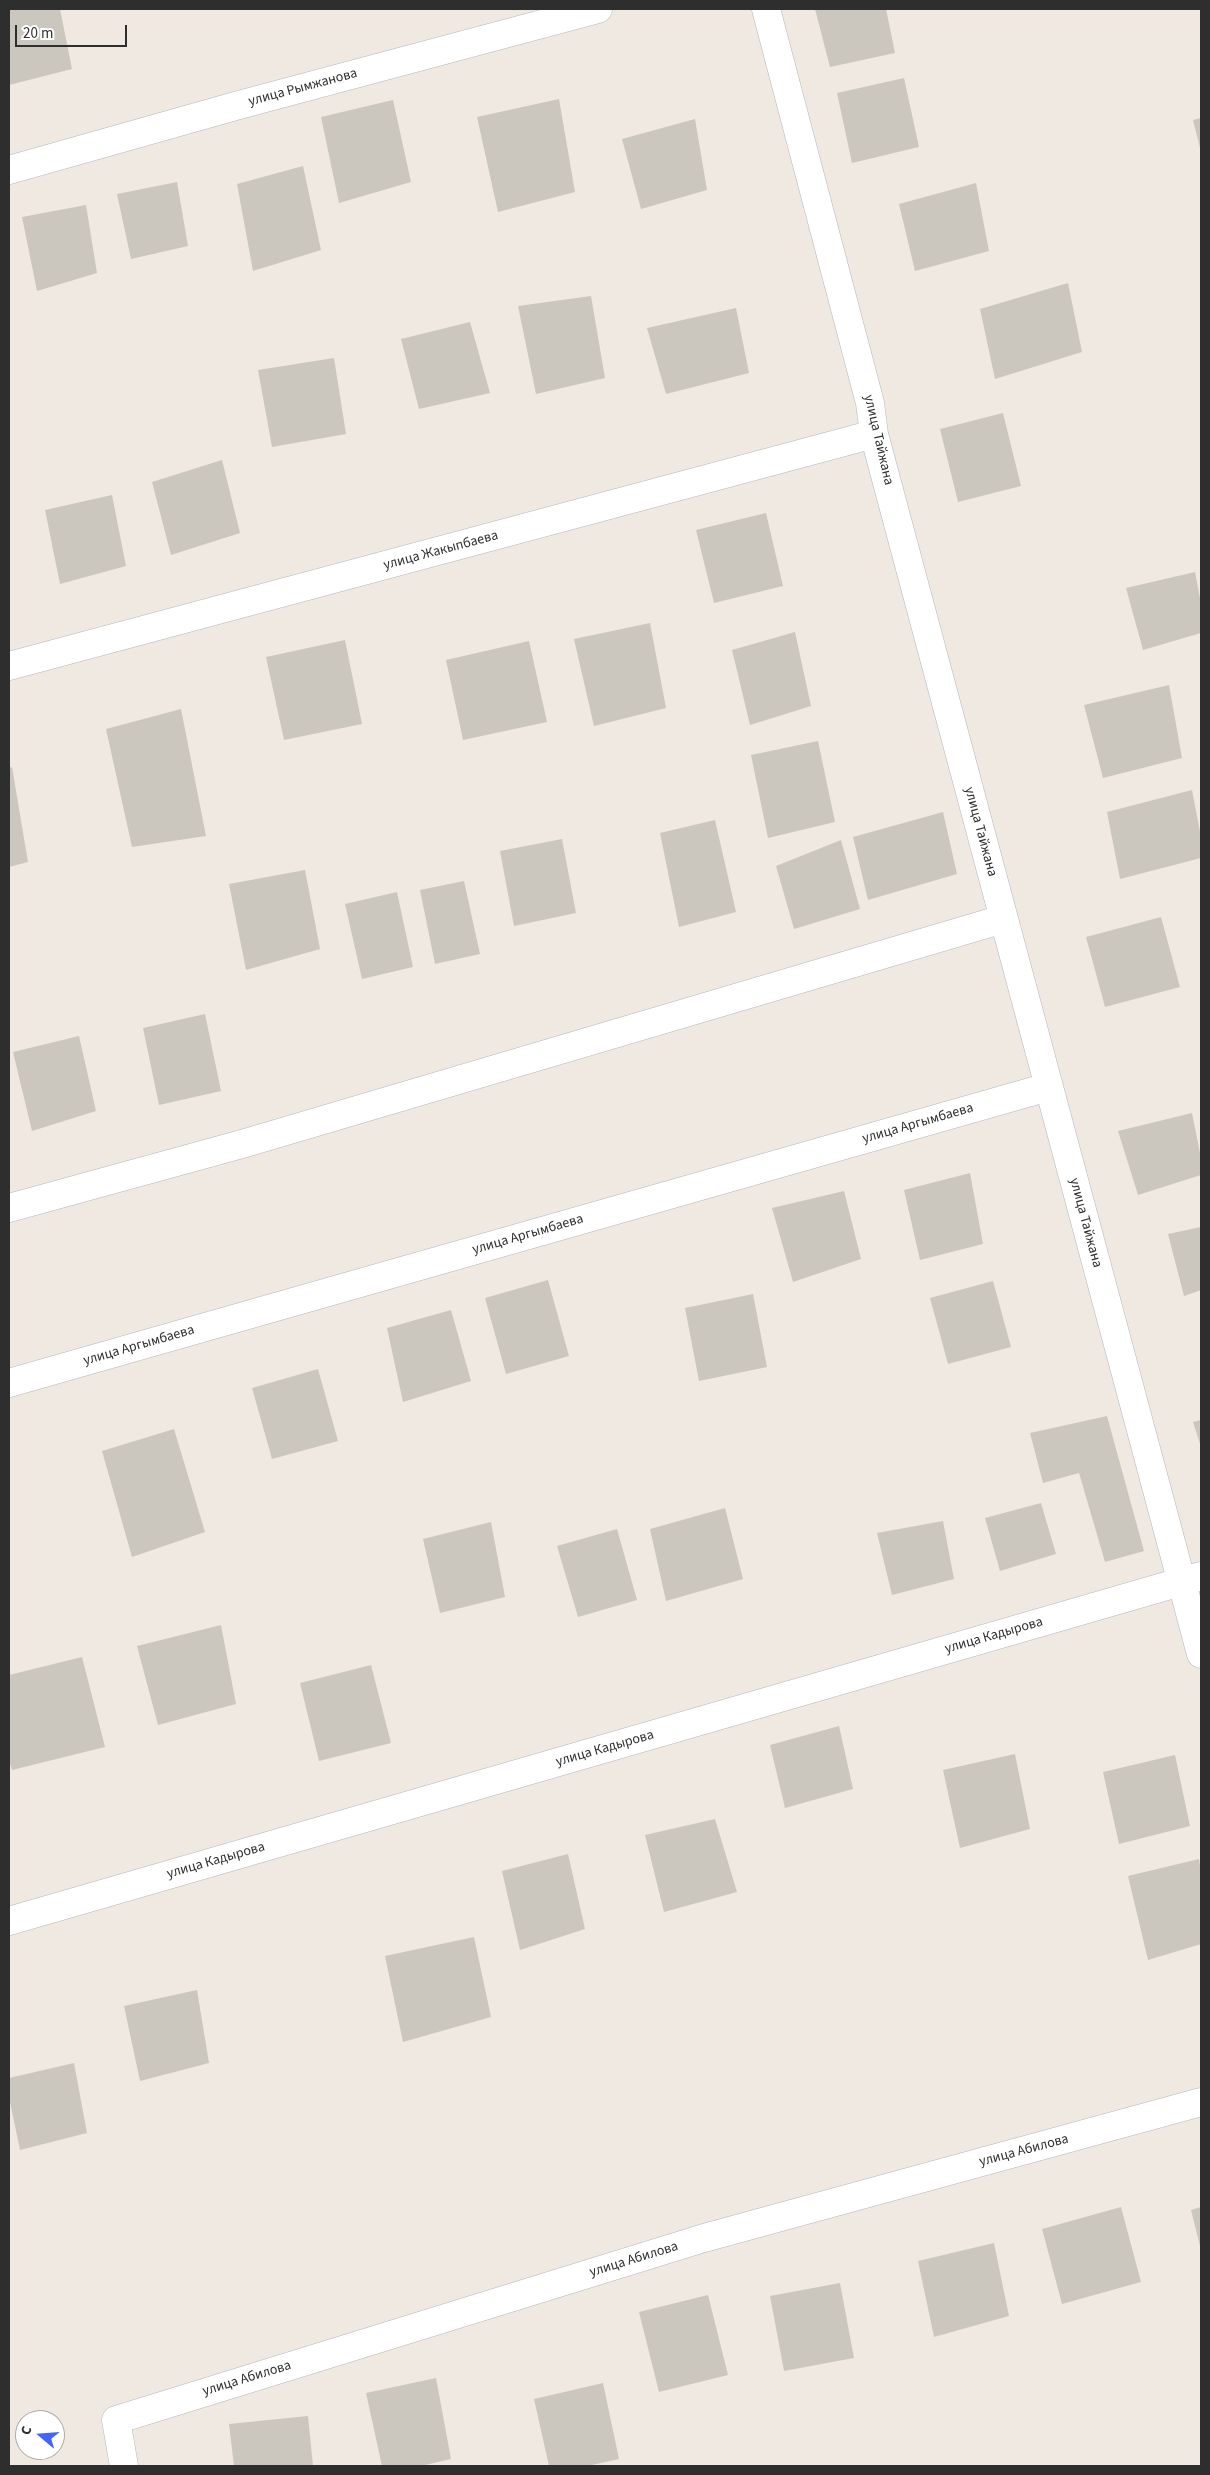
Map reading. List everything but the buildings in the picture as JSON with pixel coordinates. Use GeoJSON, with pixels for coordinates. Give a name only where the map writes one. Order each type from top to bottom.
{"type":"FeatureCollection","features":[{"type":"Feature","properties":{"kind":"street","name":"улица Рымжанова"},"geometry":{"type":"LineString","coordinates":[[9,170],[248,102],[598,9]]}},
{"type":"Feature","properties":{"kind":"street","name":"улица Тайжана"},"geometry":{"type":"LineString","coordinates":[[766,9],[870,403],[874,434],[1048,1087],[1191,1579],[1201,1654]]}},
{"type":"Feature","properties":{"kind":"street","name":"улица Жакыпбаева"},"geometry":{"type":"LineString","coordinates":[[9,666],[874,434]]}},
{"type":"Feature","properties":{"kind":"street"},"geometry":{"type":"LineString","coordinates":[[9,1208],[242,1144],[1003,919]]}},
{"type":"Feature","properties":{"kind":"street","name":"улица Аргымбаева"},"geometry":{"type":"LineString","coordinates":[[9,1383],[1048,1087]]}},
{"type":"Feature","properties":{"kind":"street","name":"улица Кадырова"},"geometry":{"type":"LineString","coordinates":[[9,1921],[1191,1579]]}},
{"type":"Feature","properties":{"kind":"street","name":"улица Абилова"},"geometry":{"type":"LineString","coordinates":[[124,2466],[116,2420],[704,2238],[1201,2102]]}}]}
